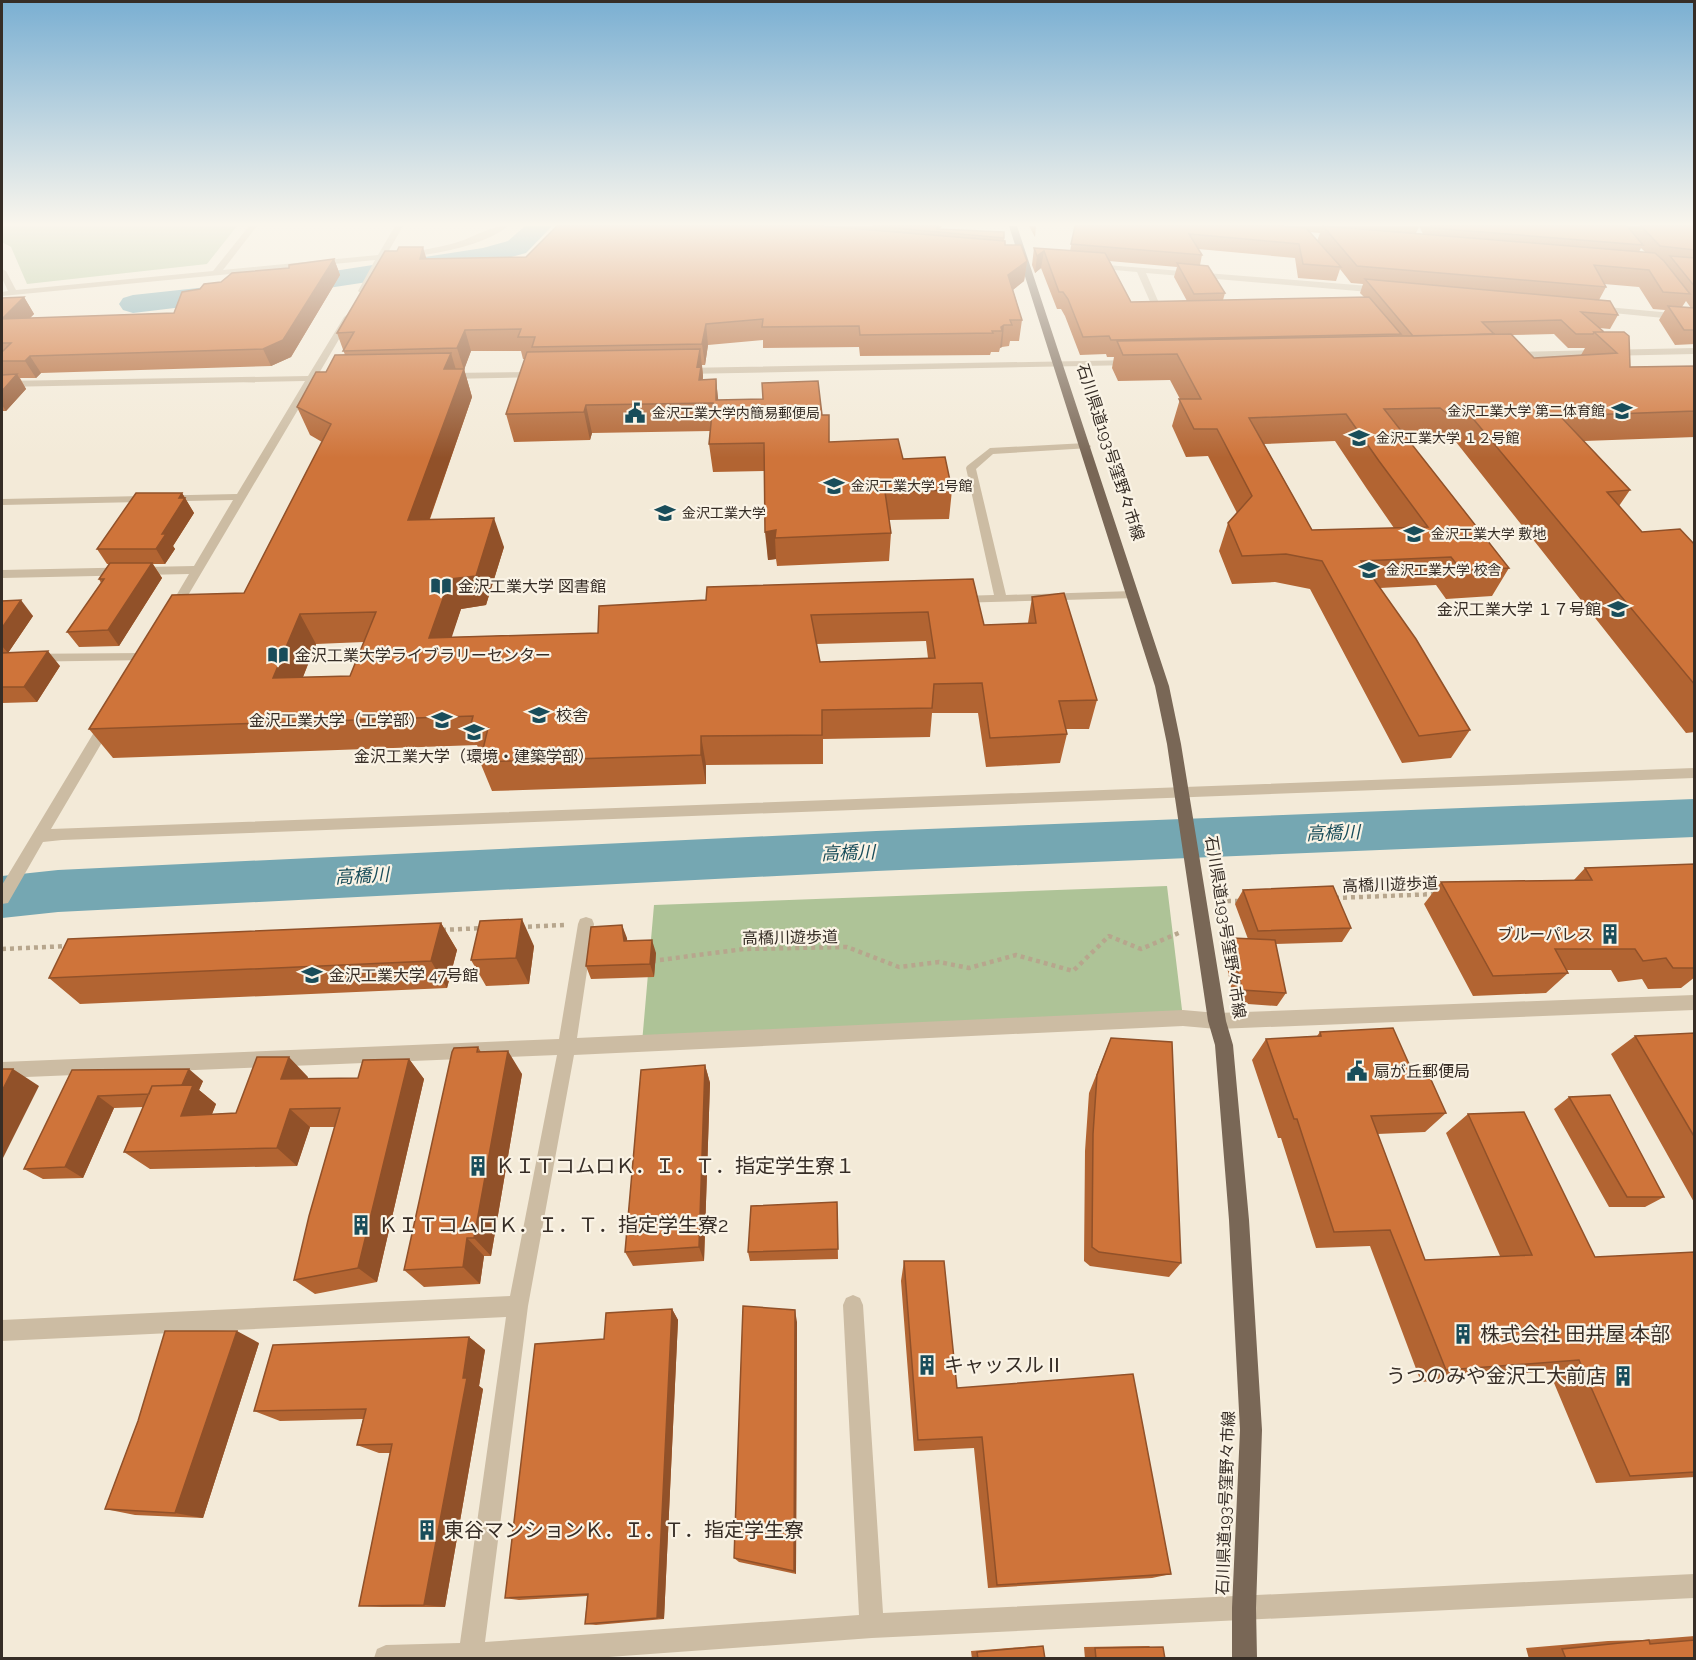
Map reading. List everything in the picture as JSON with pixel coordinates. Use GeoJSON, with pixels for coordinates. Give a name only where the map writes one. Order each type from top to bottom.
{"type":"FeatureCollection","features":[{"type":"Feature","properties":{"kind":"main road","name":"石川県道193号窪野々市線"},"geometry":{"type":"LineString","coordinates":[[1039,303],[1162,686],[1182,794],[1217,1021],[1224,1045],[1239,1220],[1251,1430],[1244,1608],[1245,1659]]}},
{"type":"Feature","properties":{"kind":"street"},"geometry":{"type":"LineString","coordinates":[[169,619],[355,303]]}},
{"type":"Feature","properties":{"kind":"street"},"geometry":{"type":"LineString","coordinates":[[1155,303],[1159,313],[1170,313]]}},
{"type":"Feature","properties":{"kind":"street"},"geometry":{"type":"LineString","coordinates":[[1584,308],[1693,319]]}},
{"type":"Feature","properties":{"kind":"street"},"geometry":{"type":"LineString","coordinates":[[1683,309],[1693,319]]}},
{"type":"Feature","properties":{"kind":"street"},"geometry":{"type":"LineString","coordinates":[[1498,355],[1695,351]]}},
{"type":"Feature","properties":{"kind":"street"},"geometry":{"type":"LineString","coordinates":[[671,371],[1148,361]]}},
{"type":"Feature","properties":{"kind":"street"},"geometry":{"type":"LineString","coordinates":[[434,376],[552,374]]}},
{"type":"Feature","properties":{"kind":"street"},"geometry":{"type":"LineString","coordinates":[[2,384],[339,378]]}},
{"type":"Feature","properties":{"kind":"street"},"geometry":{"type":"LineString","coordinates":[[1001,599],[971,468],[990,451],[1086,446]]}},
{"type":"Feature","properties":{"kind":"street"},"geometry":{"type":"LineString","coordinates":[[2,502],[241,496]]}},
{"type":"Feature","properties":{"kind":"street"},"geometry":{"type":"LineString","coordinates":[[2,574],[198,570]]}},
{"type":"Feature","properties":{"kind":"street"},"geometry":{"type":"LineString","coordinates":[[942,600],[1133,595]]}},
{"type":"Feature","properties":{"kind":"street"},"geometry":{"type":"LineString","coordinates":[[3,660],[146,657]]}},
{"type":"Feature","properties":{"kind":"street"},"geometry":{"type":"LineString","coordinates":[[2,898],[115,708]]}},
{"type":"Feature","properties":{"kind":"street"},"geometry":{"type":"LineString","coordinates":[[37,837],[62,834],[1182,794],[1695,773]]}},
{"type":"Feature","properties":{"kind":"street"},"geometry":{"type":"LineString","coordinates":[[470,1657],[518,1306],[567,1047],[586,924]]}},
{"type":"Feature","properties":{"kind":"street"},"geometry":{"type":"LineString","coordinates":[[2,1070],[567,1047],[1172,1018],[1217,1021],[1695,1003]]}},
{"type":"Feature","properties":{"kind":"street"},"geometry":{"type":"LineString","coordinates":[[853,1305],[872,1626]]}},
{"type":"Feature","properties":{"kind":"street"},"geometry":{"type":"LineString","coordinates":[[2,1330],[518,1306]]}},
{"type":"Feature","properties":{"kind":"street"},"geometry":{"type":"LineString","coordinates":[[386,1659],[470,1657],[872,1626],[1695,1586]]}},
{"type":"Feature","properties":{"kind":"path","name":"高橋川遊歩道"},"geometry":{"type":"LineString","coordinates":[[1328,898],[1446,894]]}},
{"type":"Feature","properties":{"kind":"path"},"geometry":{"type":"LineString","coordinates":[[1198,897],[1246,900]]}},
{"type":"Feature","properties":{"kind":"path","name":"高橋川遊歩道"},"geometry":{"type":"LineString","coordinates":[[649,962],[744,948],[847,947],[899,967],[939,962],[969,968],[1016,955],[1073,971],[1109,936],[1141,950],[1186,929],[1198,897]]}},
{"type":"Feature","properties":{"kind":"path"},"geometry":{"type":"LineString","coordinates":[[514,927],[586,924]]}},
{"type":"Feature","properties":{"kind":"path"},"geometry":{"type":"LineString","coordinates":[[431,931],[490,928]]}},
{"type":"Feature","properties":{"kind":"path"},"geometry":{"type":"LineString","coordinates":[[2,950],[73,946]]}},
{"type":"Feature","properties":{"kind":"green space"},"geometry":{"type":"Polygon","coordinates":[[[1167,886],[1183,1018],[642,1043],[654,905],[1167,886]]]}},
{"type":"Feature","properties":{"kind":"building"},"geometry":{"type":"Polygon","coordinates":[[[2,303],[18,303],[2,319],[2,303]]]}},
{"type":"Feature","properties":{"kind":"building"},"geometry":{"type":"Polygon","coordinates":[[[178,303],[306,303],[283,340],[263,349],[30,356],[25,361],[2,361],[2,352],[11,343],[2,343],[2,319],[174,313],[178,303]]]}},
{"type":"Feature","properties":{"kind":"building"},"geometry":{"type":"Polygon","coordinates":[[[354,303],[1017,303],[1022,320],[1010,320],[1012,325],[1004,325],[1001,327],[1002,331],[992,331],[993,333],[860,335],[859,326],[762,327],[763,319],[706,324],[702,344],[532,347],[535,337],[518,337],[521,329],[465,330],[457,348],[343,351],[354,332],[337,333],[354,303]]]}},
{"type":"Feature","properties":{"kind":"building"},"geometry":{"type":"Polygon","coordinates":[[[1070,303],[1375,303],[1401,334],[1111,340],[1109,336],[1083,337],[1070,303]]]}},
{"type":"Feature","properties":{"kind":"building"},"geometry":{"type":"Polygon","coordinates":[[[1386,303],[1611,303],[1618,315],[1581,312],[1604,332],[1593,334],[1576,334],[1561,320],[1482,322],[1494,334],[1413,336],[1386,303]]]}},
{"type":"Feature","properties":{"kind":"building"},"geometry":{"type":"Polygon","coordinates":[[[1668,306],[1695,308],[1695,330],[1684,330],[1668,306]]]}},
{"type":"Feature","properties":{"kind":"building"},"geometry":{"type":"Polygon","coordinates":[[[1594,332],[1624,332],[1629,336],[1630,367],[1695,366],[1695,411],[1560,416],[1630,490],[1607,492],[1642,532],[1680,529],[1695,545],[1695,685],[1470,415],[1449,415],[1440,408],[1384,409],[1509,568],[1462,571],[1451,557],[1361,561],[1416,639],[1470,730],[1419,736],[1322,561],[1286,554],[1242,556],[1228,523],[1252,496],[1217,429],[1194,429],[1179,399],[1201,399],[1177,354],[1123,355],[1117,341],[1511,334],[1534,358],[1617,353],[1594,332]],[[1346,414],[1249,418],[1312,530],[1428,527],[1346,414]]]}},
{"type":"Feature","properties":{"kind":"building"},"geometry":{"type":"Polygon","coordinates":[[[700,349],[697,367],[701,366],[699,380],[716,379],[716,400],[763,399],[762,383],[818,381],[822,415],[829,415],[829,442],[898,439],[903,459],[945,457],[952,490],[885,492],[891,533],[775,538],[776,530],[765,532],[764,443],[709,444],[713,403],[586,405],[584,412],[506,414],[527,352],[700,349]]]}},
{"type":"Feature","properties":{"kind":"building"},"geometry":{"type":"Polygon","coordinates":[[[451,353],[444,369],[464,369],[408,520],[494,518],[476,576],[450,579],[429,638],[598,633],[599,606],[706,600],[707,587],[973,579],[984,625],[1036,623],[1032,597],[1064,593],[1097,700],[1059,701],[1067,734],[990,738],[982,683],[934,684],[932,708],[822,710],[822,735],[701,736],[701,755],[480,762],[488,728],[470,728],[473,716],[89,729],[172,595],[244,593],[331,424],[297,407],[316,372],[326,372],[335,355],[451,353]],[[376,612],[300,614],[273,678],[350,676],[376,612]],[[928,612],[811,615],[820,662],[935,658],[928,612]]]}},
{"type":"Feature","properties":{"kind":"building"},"geometry":{"type":"Polygon","coordinates":[[[17,374],[2,391],[2,375],[17,374]]]}},
{"type":"Feature","properties":{"kind":"building"},"geometry":{"type":"Polygon","coordinates":[[[136,493],[182,493],[179,498],[185,498],[162,534],[166,534],[156,549],[97,549],[136,493]]]}},
{"type":"Feature","properties":{"kind":"building"},"geometry":{"type":"Polygon","coordinates":[[[110,563],[152,563],[108,630],[67,632],[104,579],[99,579],[110,563]]]}},
{"type":"Feature","properties":{"kind":"building"},"geometry":{"type":"Polygon","coordinates":[[[21,600],[2,628],[2,601],[21,600]]]}},
{"type":"Feature","properties":{"kind":"building"},"geometry":{"type":"Polygon","coordinates":[[[48,651],[24,687],[2,687],[2,653],[48,651]]]}},
{"type":"Feature","properties":{"kind":"building"},"geometry":{"type":"Polygon","coordinates":[[[1695,864],[1695,968],[1673,968],[1666,958],[1643,961],[1635,949],[1555,949],[1568,973],[1493,976],[1441,882],[1592,880],[1585,868],[1695,864]]]}},
{"type":"Feature","properties":{"kind":"building"},"geometry":{"type":"Polygon","coordinates":[[[1333,886],[1351,928],[1258,931],[1243,890],[1333,886]]]}},
{"type":"Feature","properties":{"kind":"building"},"geometry":{"type":"Polygon","coordinates":[[[522,919],[516,958],[471,960],[480,921],[522,919]]]}},
{"type":"Feature","properties":{"kind":"building"},"geometry":{"type":"Polygon","coordinates":[[[441,923],[431,961],[49,978],[68,939],[441,923]]]}},
{"type":"Feature","properties":{"kind":"building"},"geometry":{"type":"Polygon","coordinates":[[[622,925],[624,941],[652,940],[650,964],[586,966],[591,927],[622,925]]]}},
{"type":"Feature","properties":{"kind":"building"},"geometry":{"type":"Polygon","coordinates":[[[1231,938],[1275,940],[1286,993],[1242,990],[1231,938]]]}},
{"type":"Feature","properties":{"kind":"building"},"geometry":{"type":"Polygon","coordinates":[[[1393,1028],[1413,1073],[1428,1073],[1446,1113],[1371,1116],[1425,1260],[1532,1255],[1468,1114],[1524,1112],[1595,1257],[1695,1252],[1695,1472],[1630,1476],[1579,1360],[1446,1370],[1390,1230],[1334,1232],[1297,1119],[1294,1119],[1266,1039],[1321,1036],[1320,1032],[1393,1028]]]}},
{"type":"Feature","properties":{"kind":"building"},"geometry":{"type":"Polygon","coordinates":[[[1695,1033],[1695,1138],[1635,1036],[1695,1033]]]}},
{"type":"Feature","properties":{"kind":"building"},"geometry":{"type":"Polygon","coordinates":[[[1111,1038],[1172,1042],[1181,1263],[1099,1252],[1092,1247],[1093,1134],[1097,1075],[1111,1038]]]}},
{"type":"Feature","properties":{"kind":"building"},"geometry":{"type":"Polygon","coordinates":[[[478,1047],[477,1052],[508,1051],[474,1238],[467,1238],[463,1267],[404,1270],[452,1052],[454,1048],[478,1047]]]}},
{"type":"Feature","properties":{"kind":"building"},"geometry":{"type":"Polygon","coordinates":[[[257,1057],[289,1057],[281,1079],[358,1078],[363,1060],[409,1059],[358,1268],[294,1280],[309,1216],[340,1108],[290,1109],[277,1148],[124,1152],[152,1086],[193,1085],[181,1116],[236,1113],[257,1057]]]}},
{"type":"Feature","properties":{"kind":"building"},"geometry":{"type":"Polygon","coordinates":[[[705,1065],[699,1247],[625,1252],[641,1070],[705,1065]]]}},
{"type":"Feature","properties":{"kind":"building"},"geometry":{"type":"Polygon","coordinates":[[[2,1069],[13,1069],[2,1091],[2,1069]]]}},
{"type":"Feature","properties":{"kind":"building"},"geometry":{"type":"Polygon","coordinates":[[[189,1069],[182,1085],[152,1086],[149,1094],[98,1096],[65,1167],[24,1169],[72,1070],[189,1069]]]}},
{"type":"Feature","properties":{"kind":"building"},"geometry":{"type":"Polygon","coordinates":[[[1610,1095],[1664,1197],[1627,1197],[1569,1097],[1610,1095]]]}},
{"type":"Feature","properties":{"kind":"building"},"geometry":{"type":"Polygon","coordinates":[[[837,1202],[838,1249],[748,1252],[751,1206],[837,1202]]]}},
{"type":"Feature","properties":{"kind":"building"},"geometry":{"type":"Polygon","coordinates":[[[904,1261],[944,1261],[957,1388],[1133,1374],[1171,1574],[997,1585],[982,1437],[918,1440],[904,1261]]]}},
{"type":"Feature","properties":{"kind":"building"},"geometry":{"type":"Polygon","coordinates":[[[743,1306],[795,1310],[794,1571],[734,1558],[743,1306]]]}},
{"type":"Feature","properties":{"kind":"building"},"geometry":{"type":"Polygon","coordinates":[[[672,1309],[657,1618],[585,1624],[588,1594],[505,1598],[535,1344],[604,1339],[606,1313],[672,1309]]]}},
{"type":"Feature","properties":{"kind":"building"},"geometry":{"type":"Polygon","coordinates":[[[165,1331],[237,1331],[175,1513],[105,1509],[138,1421],[165,1331]]]}},
{"type":"Feature","properties":{"kind":"building","name":"東谷マンションＫ．Ｉ．Ｔ．指定学生寮"},"geometry":{"type":"Polygon","coordinates":[[[469,1337],[463,1378],[467,1378],[424,1605],[359,1606],[392,1444],[357,1445],[366,1409],[254,1411],[273,1345],[469,1337]]]}},
{"type":"Feature","properties":{"kind":"building"},"geometry":{"type":"Polygon","coordinates":[[[1649,1640],[1650,1644],[1695,1640],[1695,1659],[1566,1659],[1562,1649],[1649,1640]]]}},
{"type":"Feature","properties":{"kind":"building"},"geometry":{"type":"Polygon","coordinates":[[[1043,1646],[1045,1659],[978,1659],[977,1652],[1043,1646]]]}},
{"type":"Feature","properties":{"kind":"building"},"geometry":{"type":"Polygon","coordinates":[[[1163,1647],[1165,1659],[1096,1659],[1095,1648],[1163,1647]]]}},
{"type":"Feature","properties":{"kind":"waterway"},"geometry":{"type":"LineString","coordinates":[[133,304],[138,303]]}},
{"type":"Feature","properties":{"kind":"waterway","name":"高橋川"},"geometry":{"type":"LineString","coordinates":[[2,897],[58,891],[672,861],[1285,833],[1694,818]]}},
{"type":"Feature","properties":{"kind":"place","name":"金沢工業大学 第二体育館"},"geometry":{"type":"Point","coordinates":[1622,411]}},
{"type":"Feature","properties":{"kind":"place","name":"金沢工業大学内簡易郵便局"},"geometry":{"type":"Point","coordinates":[635,413]}},
{"type":"Feature","properties":{"kind":"place","name":"金沢工業大学 １２号館"},"geometry":{"type":"Point","coordinates":[1359,438]}},
{"type":"Feature","properties":{"kind":"place","name":"金沢工業大学 1号館"},"geometry":{"type":"Point","coordinates":[834,486]}},
{"type":"Feature","properties":{"kind":"place","name":"金沢工業大学"},"geometry":{"type":"Point","coordinates":[665,513]}},
{"type":"Feature","properties":{"kind":"place","name":"金沢工業大学 敷地"},"geometry":{"type":"Point","coordinates":[1414,534]}},
{"type":"Feature","properties":{"kind":"place","name":"金沢工業大学 校舎"},"geometry":{"type":"Point","coordinates":[1369,570]}},
{"type":"Feature","properties":{"kind":"place","name":"金沢工業大学 図書館"},"geometry":{"type":"Point","coordinates":[441,586]}},
{"type":"Feature","properties":{"kind":"place","name":"金沢工業大学 １７号館"},"geometry":{"type":"Point","coordinates":[1618,609]}},
{"type":"Feature","properties":{"kind":"place","name":"金沢工業大学ライブラリーセンター"},"geometry":{"type":"Point","coordinates":[278,655]}},
{"type":"Feature","properties":{"kind":"place","name":"校舎"},"geometry":{"type":"Point","coordinates":[539,715]}},
{"type":"Feature","properties":{"kind":"place","name":"金沢工業大学（工学部）"},"geometry":{"type":"Point","coordinates":[442,720]}},
{"type":"Feature","properties":{"kind":"place","name":"金沢工業大学（環境・建築学部）"},"geometry":{"type":"Point","coordinates":[474,732]}},
{"type":"Feature","properties":{"kind":"place","name":"ブルーパレス"},"geometry":{"type":"Point","coordinates":[1610,934]}},
{"type":"Feature","properties":{"kind":"place","name":"金沢工業大学 47号館"},"geometry":{"type":"Point","coordinates":[312,975]}},
{"type":"Feature","properties":{"kind":"place","name":"扇が丘郵便局"},"geometry":{"type":"Point","coordinates":[1357,1071]}},
{"type":"Feature","properties":{"kind":"place","name":"ＫＩＴコムロＫ．Ｉ．Ｔ．指定学生寮１"},"geometry":{"type":"Point","coordinates":[478,1166]}},
{"type":"Feature","properties":{"kind":"place","name":"ＫＩＴコムロＫ．Ｉ．Ｔ．指定学生寮2"},"geometry":{"type":"Point","coordinates":[361,1225]}},
{"type":"Feature","properties":{"kind":"place","name":"株式会社 田井屋 本部"},"geometry":{"type":"Point","coordinates":[1463,1334]}},
{"type":"Feature","properties":{"kind":"place","name":"キャッスルⅡ"},"geometry":{"type":"Point","coordinates":[927,1365]}},
{"type":"Feature","properties":{"kind":"place","name":"うつのみや金沢工大前店"},"geometry":{"type":"Point","coordinates":[1623,1376]}},
{"type":"Feature","properties":{"kind":"place","name":"東谷マンションＫ．Ｉ．Ｔ．指定学生寮"},"geometry":{"type":"Point","coordinates":[427,1530]}}]}
